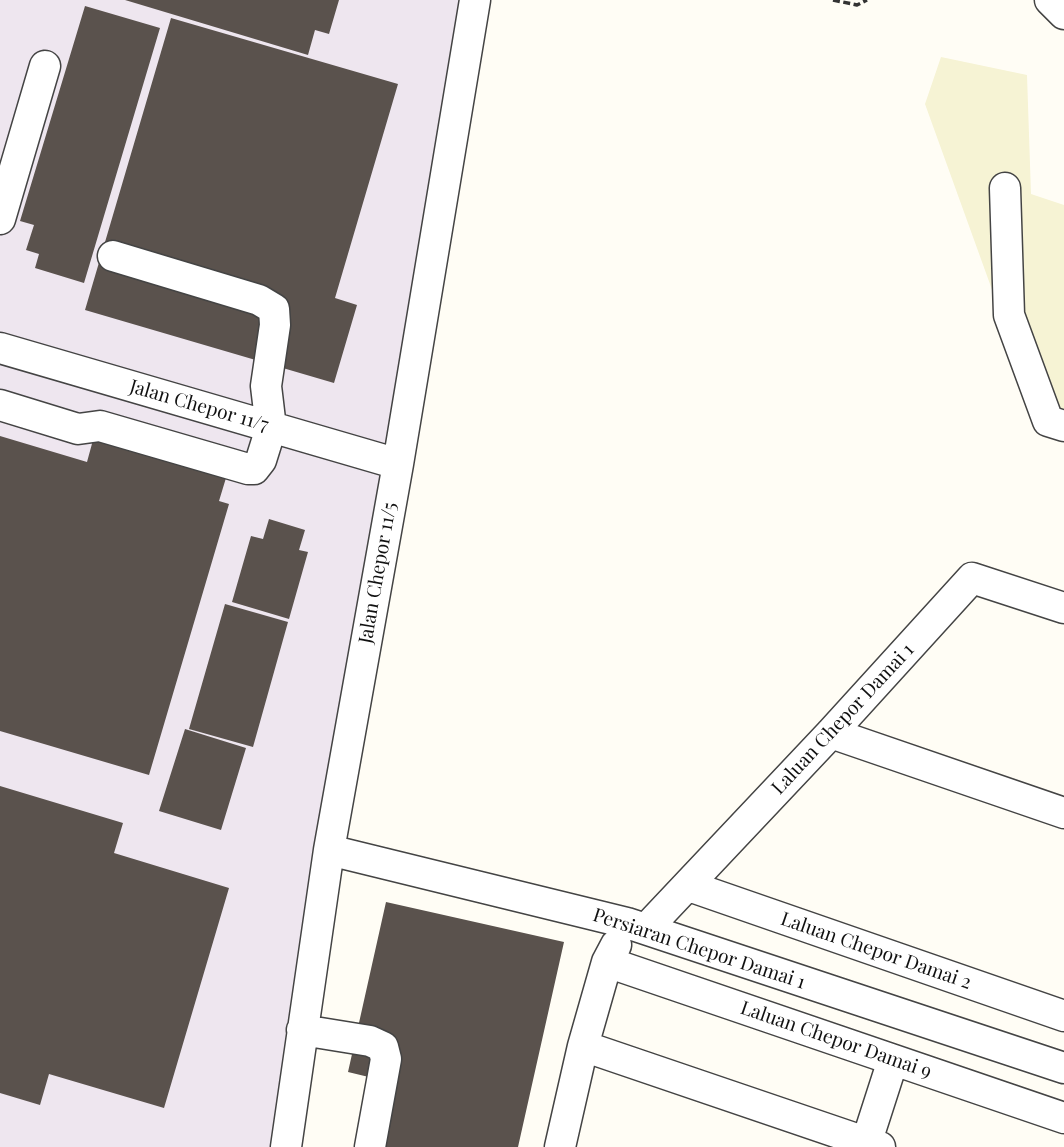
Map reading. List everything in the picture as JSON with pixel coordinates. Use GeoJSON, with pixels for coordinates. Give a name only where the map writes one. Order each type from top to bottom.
{"type":"FeatureCollection","features":[{"type":"Feature","properties":{"kind":"street","name":"Jalan Chepor 11/5"},"geometry":{"type":"LineString","coordinates":[[286,1147],[329,850],[398,464],[475,0]]}},
{"type":"Feature","properties":{"kind":"street"},"geometry":{"type":"LineString","coordinates":[[1050,0],[1064,14]]}},
{"type":"Feature","properties":{"kind":"street"},"geometry":{"type":"LineString","coordinates":[[0,219],[45,66]]}},
{"type":"Feature","properties":{"kind":"street"},"geometry":{"type":"LineString","coordinates":[[1005,188],[1009,316],[1048,421],[1064,426]]}},
{"type":"Feature","properties":{"kind":"street"},"geometry":{"type":"LineString","coordinates":[[0,405],[78,429],[100,426],[248,469],[254,468],[261,460],[271,428],[266,386],[275,325],[274,309],[259,300],[113,256]]}},
{"type":"Feature","properties":{"kind":"street","name":"Jalan Chepor 11/7"},"geometry":{"type":"LineString","coordinates":[[0,348],[398,464]]}},
{"type":"Feature","properties":{"kind":"street","name":"Laluan Chepor Damai 1"},"geometry":{"type":"LineString","coordinates":[[562,1146],[583,1046],[607,962],[637,926],[689,886],[972,578],[1064,608]]}},
{"type":"Feature","properties":{"kind":"street"},"geometry":{"type":"LineString","coordinates":[[831,733],[1064,813]]}},
{"type":"Feature","properties":{"kind":"street","name":"Persiaran Chepor Damai 1"},"geometry":{"type":"LineString","coordinates":[[329,850],[637,926],[1064,1068]]}},
{"type":"Feature","properties":{"kind":"street","name":"Laluan Chepor Damai 2"},"geometry":{"type":"LineString","coordinates":[[689,886],[1064,1016]]}},
{"type":"Feature","properties":{"kind":"street","name":"Laluan Chepor Damai 9"},"geometry":{"type":"LineString","coordinates":[[607,962],[1064,1118]]}},
{"type":"Feature","properties":{"kind":"street"},"geometry":{"type":"LineString","coordinates":[[302,1030],[370,1041],[383,1047],[386,1059],[370,1147]]}},
{"type":"Feature","properties":{"kind":"street"},"geometry":{"type":"LineString","coordinates":[[583,1046],[871,1145],[893,1060]]}},
{"type":"Feature","properties":{"kind":"path"},"geometry":{"type":"LineString","coordinates":[[833,0],[857,5],[867,0]]}},
{"type":"Feature","properties":{"kind":"shaded area"},"geometry":{"type":"Polygon","coordinates":[[[0,0],[475,0],[286,1147],[0,1147],[0,0]]]}},
{"type":"Feature","properties":{"kind":"shaded area"},"geometry":{"type":"Polygon","coordinates":[[[941,57],[1027,75],[1031,194],[1064,205],[1064,437],[1043,431],[925,104],[941,57]]]}},
{"type":"Feature","properties":{"kind":"building"},"geometry":{"type":"Polygon","coordinates":[[[125,0],[339,0],[329,34],[315,30],[308,55],[125,0]]]}},
{"type":"Feature","properties":{"kind":"building"},"geometry":{"type":"Polygon","coordinates":[[[85,6],[160,28],[84,283],[35,268],[39,254],[26,250],[34,225],[20,221],[85,6]]]}},
{"type":"Feature","properties":{"kind":"building"},"geometry":{"type":"Polygon","coordinates":[[[171,18],[398,84],[335,298],[357,305],[334,383],[85,310],[171,18]]]}},
{"type":"Feature","properties":{"kind":"building"},"geometry":{"type":"Polygon","coordinates":[[[96,429],[229,468],[219,501],[229,504],[149,775],[0,731],[0,436],[87,462],[96,429]]]}},
{"type":"Feature","properties":{"kind":"building"},"geometry":{"type":"Polygon","coordinates":[[[269,519],[305,530],[299,550],[308,552],[289,619],[232,602],[251,536],[263,539],[269,519]]]}},
{"type":"Feature","properties":{"kind":"building"},"geometry":{"type":"Polygon","coordinates":[[[225,604],[288,622],[253,747],[189,729],[225,604]]]}},
{"type":"Feature","properties":{"kind":"building"},"geometry":{"type":"Polygon","coordinates":[[[185,729],[246,748],[221,830],[159,811],[185,729]]]}},
{"type":"Feature","properties":{"kind":"building"},"geometry":{"type":"Polygon","coordinates":[[[0,786],[123,823],[114,853],[229,888],[164,1108],[49,1074],[40,1105],[0,1093],[0,786]]]}},
{"type":"Feature","properties":{"kind":"building"},"geometry":{"type":"Polygon","coordinates":[[[386,902],[564,942],[518,1147],[362,1147],[377,1079],[348,1072],[386,902]]]}}]}
